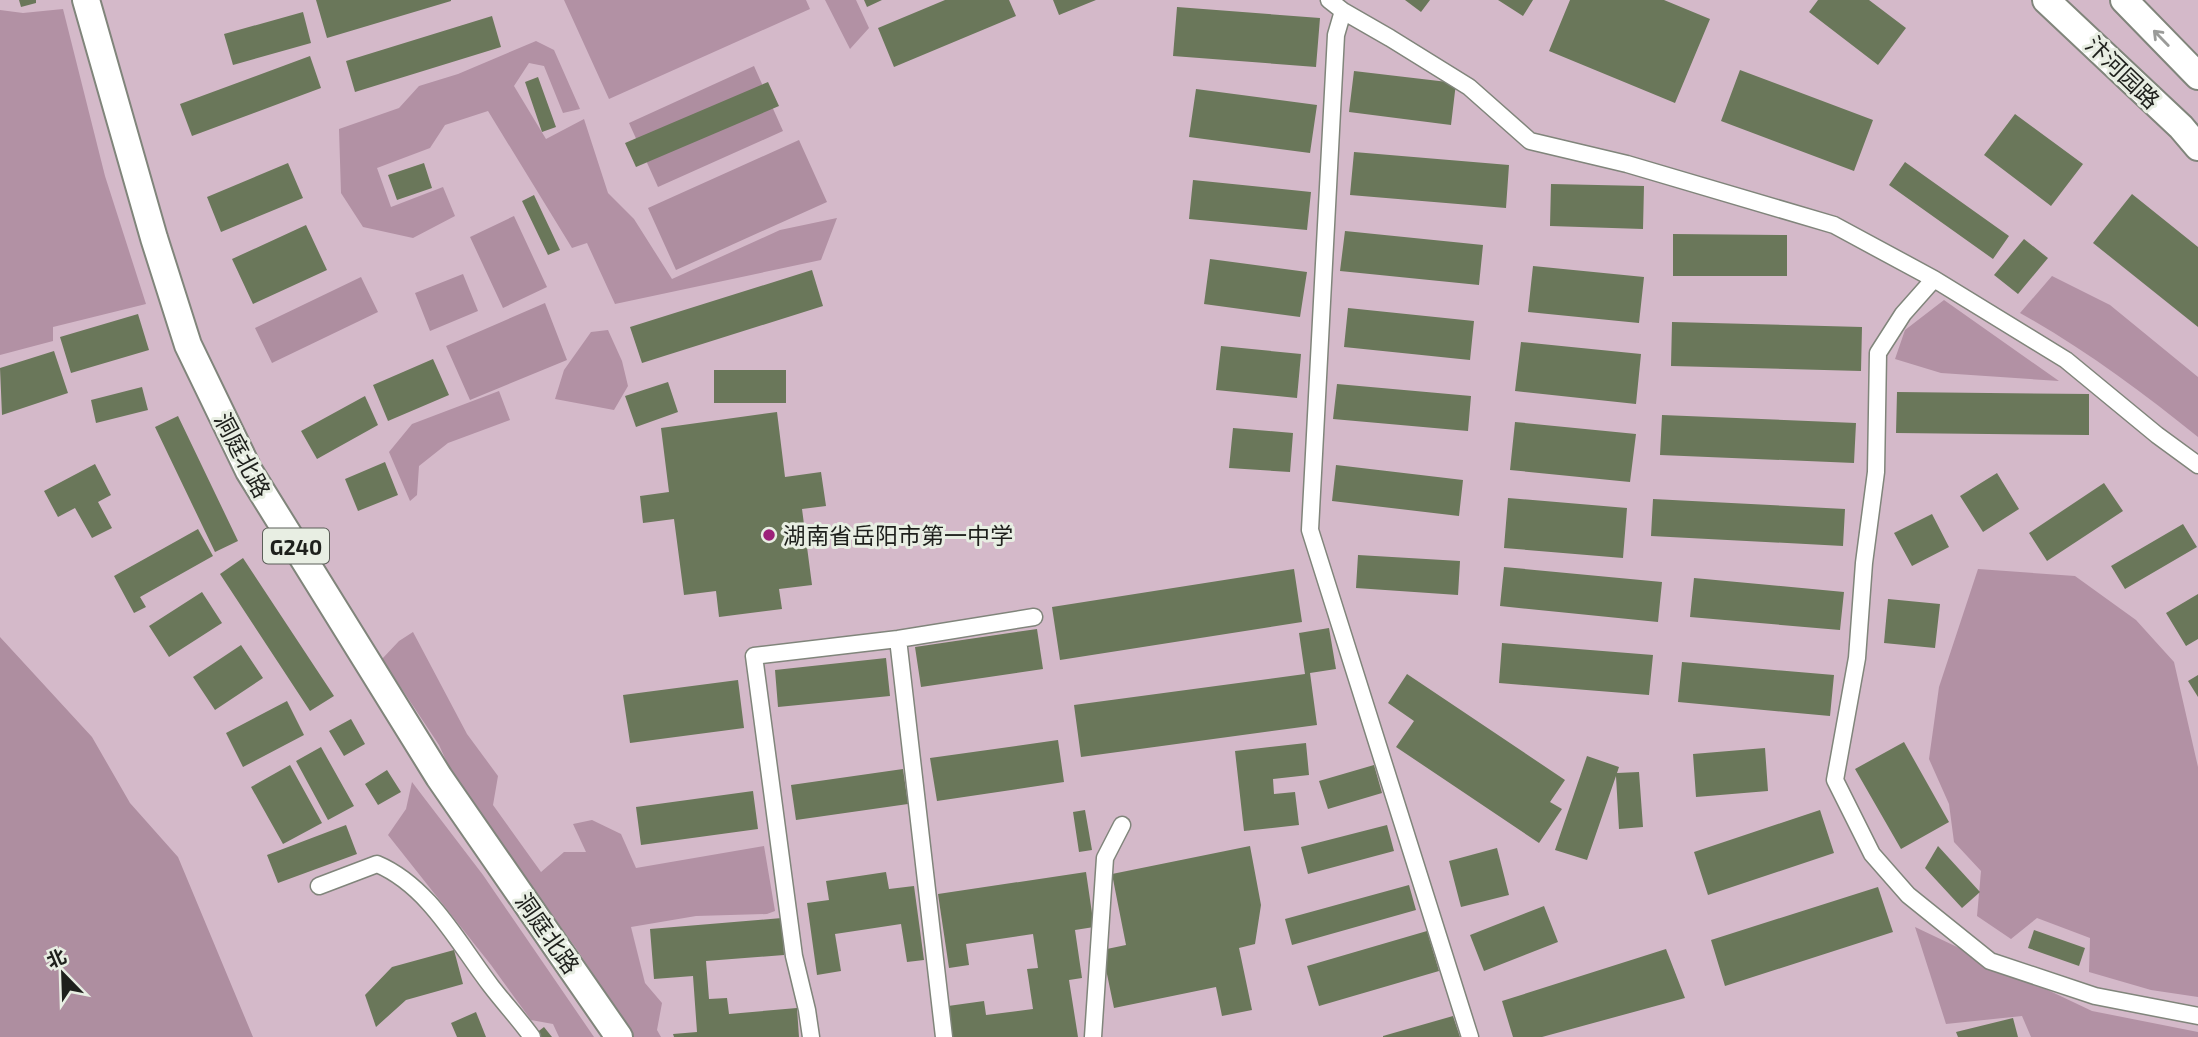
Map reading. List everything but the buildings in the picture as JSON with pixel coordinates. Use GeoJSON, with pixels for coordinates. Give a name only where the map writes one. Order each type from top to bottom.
{"type":"FeatureCollection","features":[{"type":"Feature","properties":{"kind":"main road","name":"洞庭北路"},"geometry":{"type":"LineString","coordinates":[[74,0],[142,244],[172,334],[184,365],[231,461],[414,760],[606,1037]]}},
{"type":"Feature","properties":{"kind":"main road","name":"洞庭北路"},"geometry":{"type":"LineString","coordinates":[[86,0],[154,238],[188,345],[249,471],[439,777],[619,1037]]}},
{"type":"Feature","properties":{"kind":"main road","name":"汴河园路"},"geometry":{"type":"LineString","coordinates":[[2046,0],[2181,127],[2198,147]]}},
{"type":"Feature","properties":{"kind":"main road"},"geometry":{"type":"LineString","coordinates":[[2124,0],[2198,76]]}},
{"type":"Feature","properties":{"kind":"street"},"geometry":{"type":"LineString","coordinates":[[1329,0],[1469,87],[1530,141],[1627,163],[1834,225],[1934,279],[2066,360],[2198,466]]}},
{"type":"Feature","properties":{"kind":"street"},"geometry":{"type":"LineString","coordinates":[[1343,11],[1336,35],[1310,530],[1470,1037]]}},
{"type":"Feature","properties":{"kind":"street"},"geometry":{"type":"LineString","coordinates":[[1934,279],[1903,314],[1878,353],[1875,472],[1864,563],[1857,658],[1835,780],[1872,854],[1908,895],[1990,961],[2095,996],[2198,1016]]}},
{"type":"Feature","properties":{"kind":"street"},"geometry":{"type":"LineString","coordinates":[[811,1037],[794,956],[754,656],[898,639],[1034,617]]}},
{"type":"Feature","properties":{"kind":"street"},"geometry":{"type":"LineString","coordinates":[[898,639],[944,1037]]}},
{"type":"Feature","properties":{"kind":"street"},"geometry":{"type":"LineString","coordinates":[[1093,1037],[1105,858],[1122,825]]}},
{"type":"Feature","properties":{"kind":"street"},"geometry":{"type":"LineString","coordinates":[[319,886],[377,864],[394,871],[412,885],[437,912],[532,1037]]}},
{"type":"Feature","properties":{"kind":"shaded area"},"geometry":{"type":"Polygon","coordinates":[[[0,0],[2198,0],[2198,1037],[0,1037],[0,0]]]}},
{"type":"Feature","properties":{"kind":"shaded area"},"geometry":{"type":"Polygon","coordinates":[[[564,0],[806,0],[810,9],[609,99],[564,0]]]}},
{"type":"Feature","properties":{"kind":"shaded area"},"geometry":{"type":"Polygon","coordinates":[[[825,0],[856,0],[869,28],[850,49],[825,0]]]}},
{"type":"Feature","properties":{"kind":"shaded area"},"geometry":{"type":"Polygon","coordinates":[[[63,9],[105,176],[146,304],[53,327],[53,341],[0,355],[0,10],[23,13],[63,9]]]}},
{"type":"Feature","properties":{"kind":"shaded area"},"geometry":{"type":"Polygon","coordinates":[[[536,41],[554,50],[580,109],[563,113],[544,66],[529,63],[514,86],[546,139],[584,119],[608,193],[634,219],[672,279],[780,230],[837,218],[821,260],[615,304],[587,243],[572,248],[488,111],[445,125],[430,148],[377,168],[391,207],[443,187],[455,216],[413,238],[363,227],[341,193],[339,129],[399,108],[419,86],[458,74],[536,41]]]}},
{"type":"Feature","properties":{"kind":"shaded area"},"geometry":{"type":"Polygon","coordinates":[[[754,66],[783,131],[658,187],[629,123],[754,66]]]}},
{"type":"Feature","properties":{"kind":"shaded area"},"geometry":{"type":"Polygon","coordinates":[[[799,140],[827,202],[676,270],[648,208],[799,140]]]}},
{"type":"Feature","properties":{"kind":"shaded area"},"geometry":{"type":"Polygon","coordinates":[[[514,216],[547,287],[503,308],[470,237],[514,216]]]}},
{"type":"Feature","properties":{"kind":"shaded area"},"geometry":{"type":"Polygon","coordinates":[[[463,274],[478,311],[430,331],[415,293],[463,274]]]}},
{"type":"Feature","properties":{"kind":"shaded area"},"geometry":{"type":"Polygon","coordinates":[[[2052,276],[2110,305],[2198,377],[2198,437],[2112,371],[2020,313],[2052,276]]]}},
{"type":"Feature","properties":{"kind":"shaded area"},"geometry":{"type":"Polygon","coordinates":[[[361,277],[378,312],[272,363],[255,328],[361,277]]]}},
{"type":"Feature","properties":{"kind":"shaded area"},"geometry":{"type":"Polygon","coordinates":[[[1944,300],[2059,381],[1941,373],[1895,359],[1905,330],[1944,300]]]}},
{"type":"Feature","properties":{"kind":"shaded area"},"geometry":{"type":"Polygon","coordinates":[[[545,303],[567,360],[470,400],[446,346],[545,303]]]}},
{"type":"Feature","properties":{"kind":"shaded area"},"geometry":{"type":"Polygon","coordinates":[[[608,330],[622,361],[628,386],[614,410],[555,399],[564,370],[591,332],[608,330]]]}},
{"type":"Feature","properties":{"kind":"shaded area"},"geometry":{"type":"Polygon","coordinates":[[[499,391],[510,420],[448,443],[419,466],[417,495],[410,501],[389,452],[412,424],[499,391]]]}},
{"type":"Feature","properties":{"kind":"shaded area"},"geometry":{"type":"Polygon","coordinates":[[[1978,569],[2075,576],[2136,620],[2174,662],[2198,767],[2198,997],[2151,990],[2089,972],[2090,938],[2037,918],[2011,939],[1977,916],[1981,871],[1954,842],[1949,804],[1929,759],[1939,687],[1978,569]]]}},
{"type":"Feature","properties":{"kind":"shaded area"},"geometry":{"type":"Polygon","coordinates":[[[413,632],[467,734],[498,776],[493,805],[541,872],[564,852],[586,852],[573,824],[592,820],[621,834],[636,868],[764,846],[775,911],[767,914],[696,916],[631,927],[645,983],[662,1003],[657,1030],[661,1037],[634,1037],[578,951],[454,778],[439,745],[382,659],[399,641],[413,632]]]}},
{"type":"Feature","properties":{"kind":"shaded area"},"geometry":{"type":"Polygon","coordinates":[[[0,637],[92,737],[130,803],[178,857],[253,1037],[0,1037],[0,637]]]}},
{"type":"Feature","properties":{"kind":"shaded area"},"geometry":{"type":"Polygon","coordinates":[[[412,782],[483,875],[594,1037],[559,1037],[553,1024],[531,1020],[388,835],[406,809],[412,782]]]}},
{"type":"Feature","properties":{"kind":"shaded area"},"geometry":{"type":"Polygon","coordinates":[[[1915,927],[2092,1011],[2198,1032],[2198,1037],[2031,1037],[2022,1016],[1946,1024],[1915,927]]]}},
{"type":"Feature","properties":{"kind":"place","name":"湖南省岳阳市第一中学"},"geometry":{"type":"Point","coordinates":[769,535]}}]}
